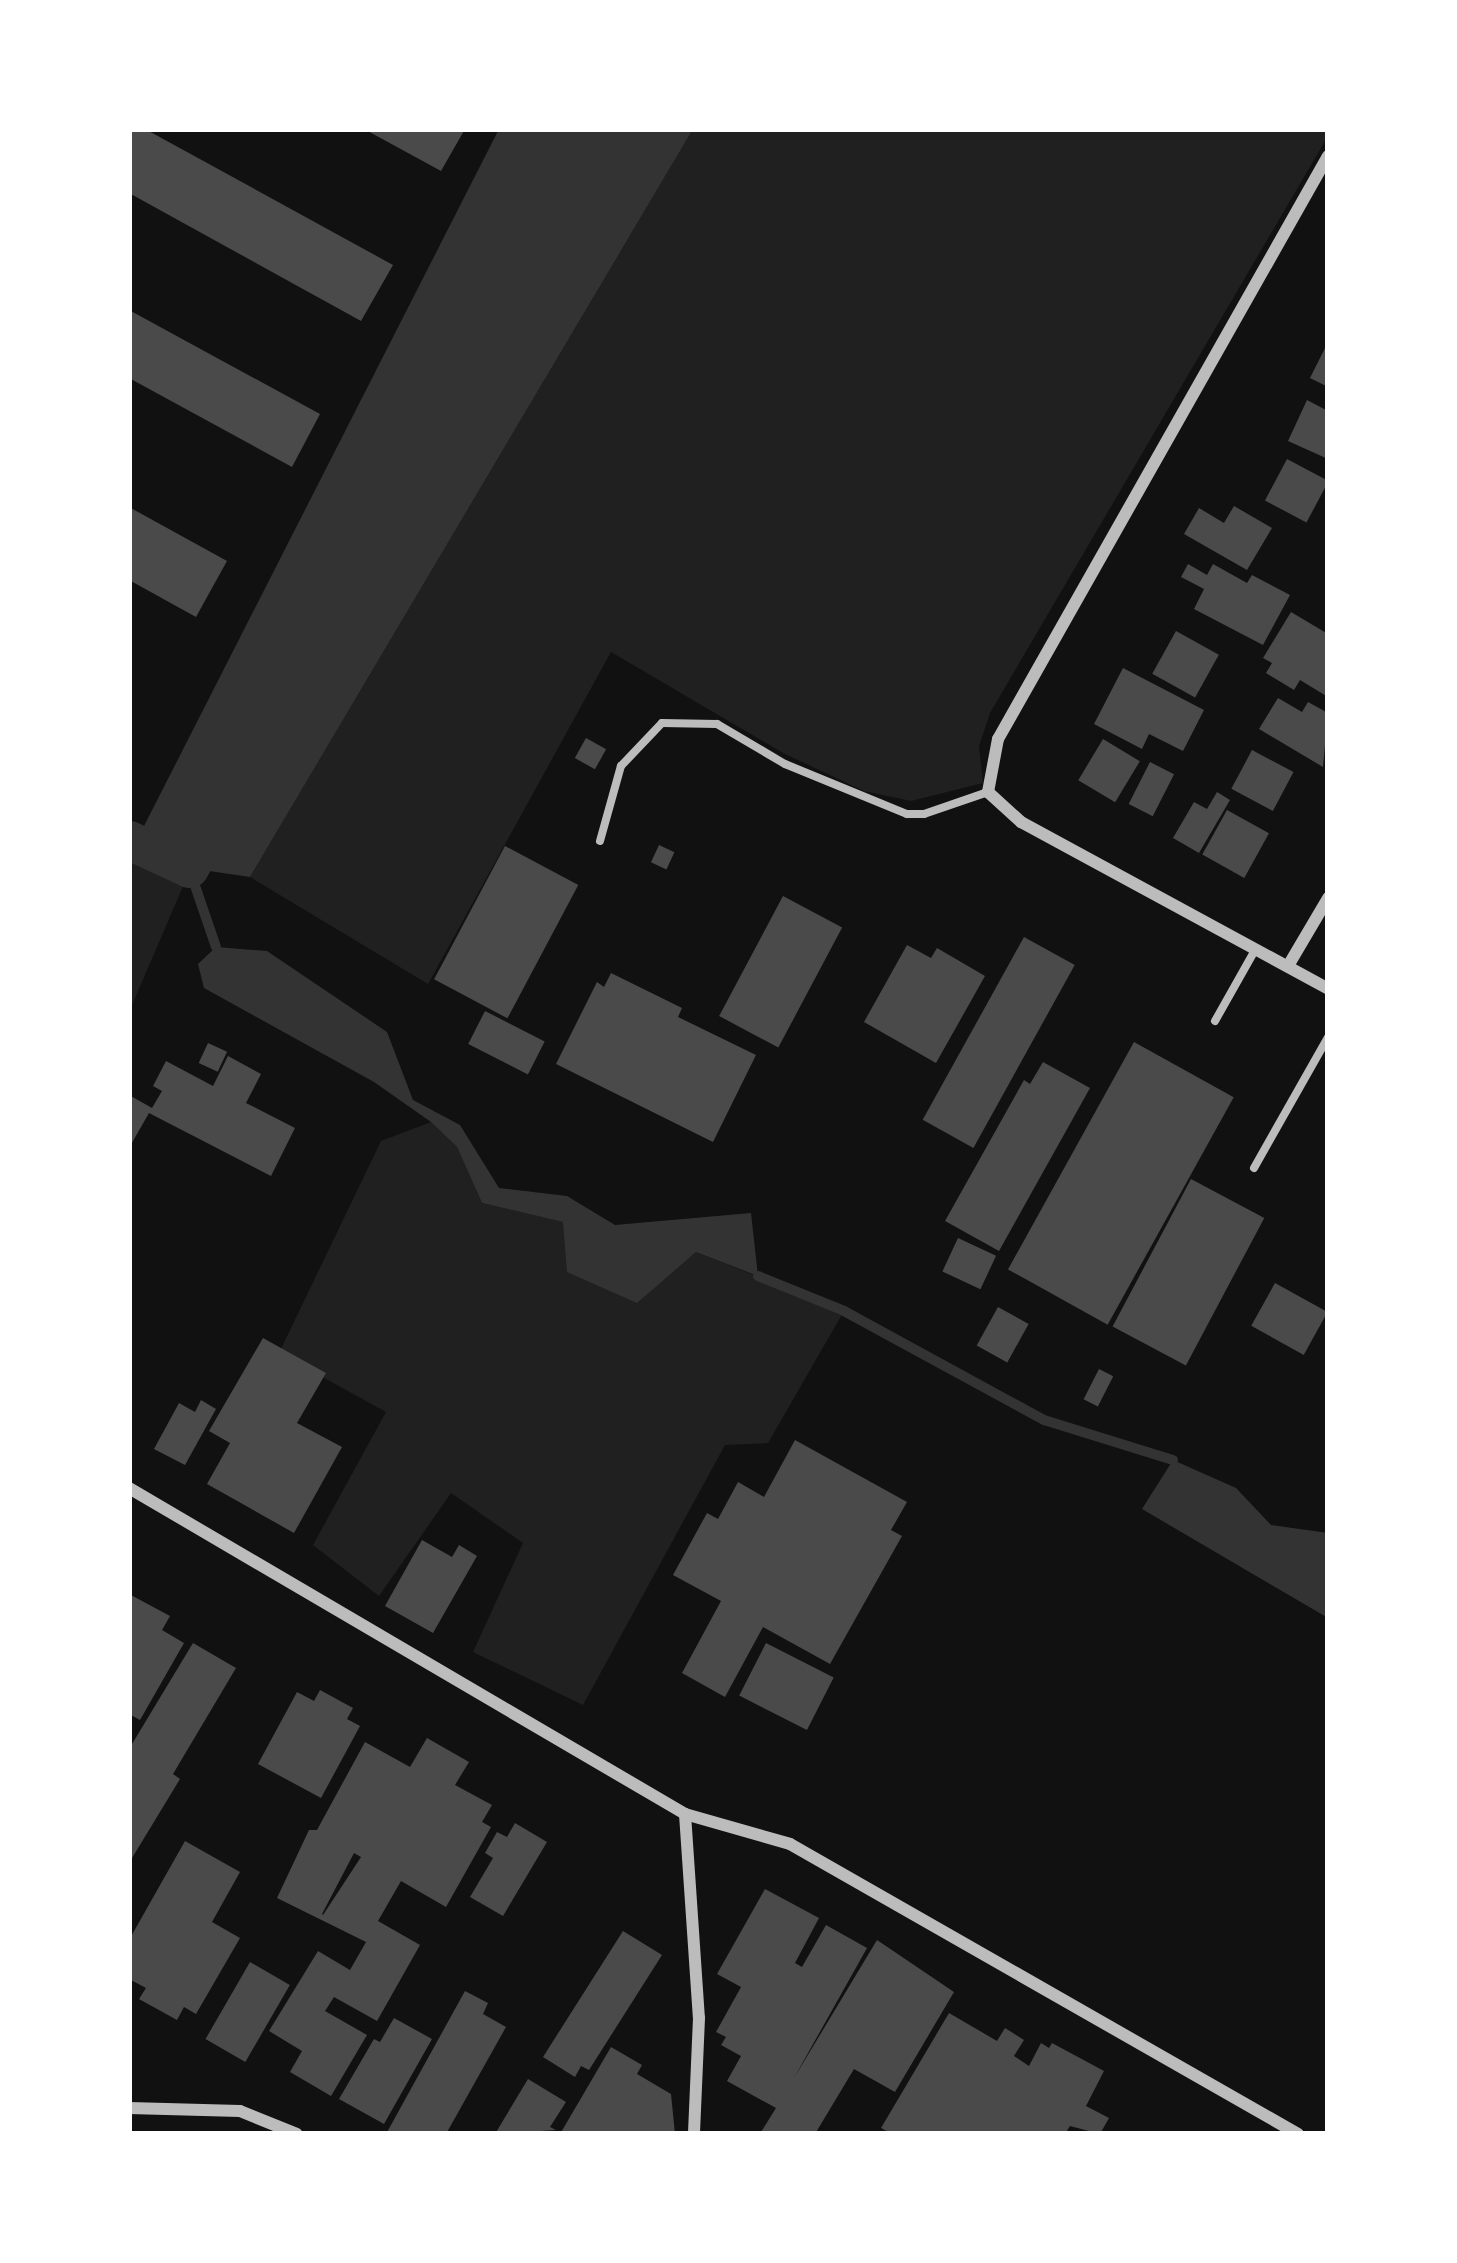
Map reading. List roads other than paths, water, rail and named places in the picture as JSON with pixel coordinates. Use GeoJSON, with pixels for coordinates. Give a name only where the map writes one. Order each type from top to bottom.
{"type":"FeatureCollection","features":[{"type":"Feature","properties":{"kind":"street"},"geometry":{"type":"LineString","coordinates":[[1328,156],[1324,172],[998,739],[988,792],[1021,822],[1328,989]]}},
{"type":"Feature","properties":{"kind":"street"},"geometry":{"type":"LineString","coordinates":[[1288,966],[1328,898]]}},
{"type":"Feature","properties":{"kind":"street"},"geometry":{"type":"LineString","coordinates":[[129,1488],[686,1814],[790,1844],[1298,2134]]}},
{"type":"Feature","properties":{"kind":"street"},"geometry":{"type":"LineString","coordinates":[[686,1814],[699,2018],[694,2134]]}},
{"type":"Feature","properties":{"kind":"street"},"geometry":{"type":"LineString","coordinates":[[129,2108],[240,2111],[297,2134]]}},
{"type":"Feature","properties":{"kind":"lane"},"geometry":{"type":"LineString","coordinates":[[600,841],[622,766],[662,723],[717,724],[785,764],[907,814],[924,814],[988,792]]}},
{"type":"Feature","properties":{"kind":"lane"},"geometry":{"type":"LineString","coordinates":[[1215,1021],[1255,949]]}},
{"type":"Feature","properties":{"kind":"lane"},"geometry":{"type":"LineString","coordinates":[[1253,1168],[1328,1037]]}},
{"type":"Feature","properties":{"kind":"waterway"},"geometry":{"type":"LineString","coordinates":[[129,840],[189,868],[215,822]]}},
{"type":"Feature","properties":{"kind":"waterway"},"geometry":{"type":"LineString","coordinates":[[189,868],[216,947]]}},
{"type":"Feature","properties":{"kind":"waterway"},"geometry":{"type":"LineString","coordinates":[[758,1276],[844,1311],[1044,1420],[1173,1460]]}}]}
